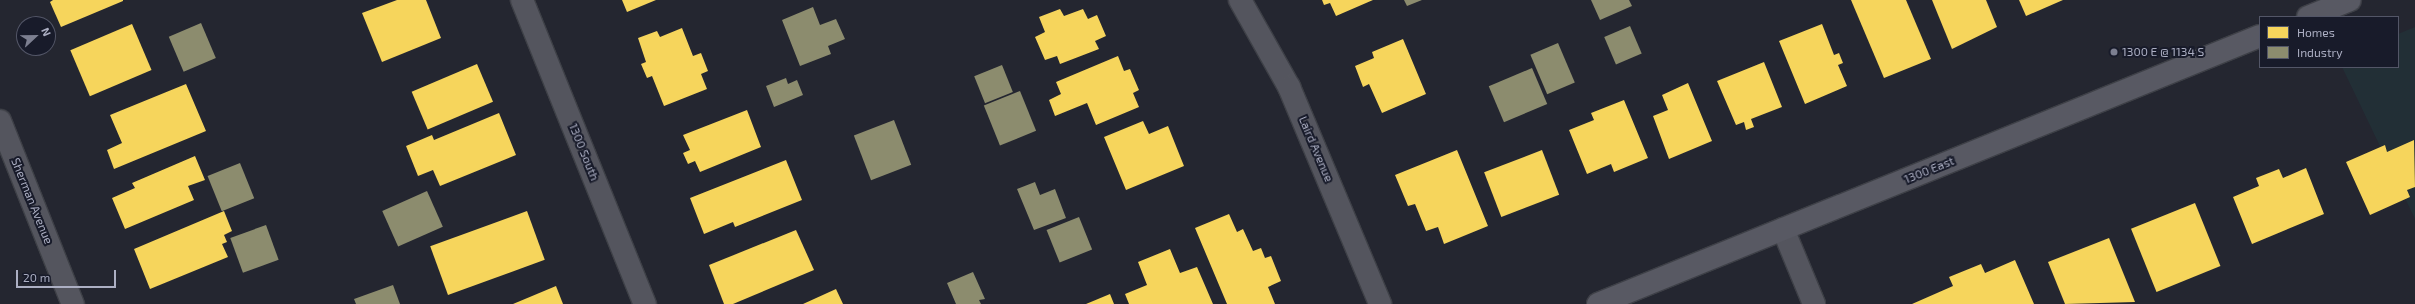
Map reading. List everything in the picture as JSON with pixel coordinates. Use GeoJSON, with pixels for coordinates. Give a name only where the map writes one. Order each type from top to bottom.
{"type":"FeatureCollection","features":[{"type":"Feature","properties":{"kind":"main road"},"geometry":{"type":"LineString","coordinates":[[2310,16],[2350,0]]}},
{"type":"Feature","properties":{"kind":"main road","name":"1300 East"},"geometry":{"type":"LineString","coordinates":[[1598,304],[1626,299],[1783,229],[2259,36]]}},
{"type":"Feature","properties":{"kind":"street","name":"1300 South"},"geometry":{"type":"LineString","coordinates":[[522,0],[645,304]]}},
{"type":"Feature","properties":{"kind":"street","name":"Laird Avenue"},"geometry":{"type":"LineString","coordinates":[[1240,0],[1289,87],[1380,304]]}},
{"type":"Feature","properties":{"kind":"street","name":"Sherman Avenue"},"geometry":{"type":"LineString","coordinates":[[0,121],[74,304]]}},
{"type":"Feature","properties":{"kind":"street"},"geometry":{"type":"LineString","coordinates":[[1783,229],[1814,304]]}},
{"type":"Feature","properties":{"kind":"shaded area"},"geometry":{"type":"Polygon","coordinates":[[[2415,27],[2415,219],[2342,68],[2399,68],[2399,34],[2415,27]]]}},
{"type":"Feature","properties":{"kind":"building: Homes"},"geometry":{"type":"Polygon","coordinates":[[[53,0],[123,1],[61,27],[50,2],[53,0]]]}},
{"type":"Feature","properties":{"kind":"building: Homes"},"geometry":{"type":"Polygon","coordinates":[[[397,0],[426,0],[441,38],[382,62],[362,13],[397,0]]]}},
{"type":"Feature","properties":{"kind":"building: Homes"},"geometry":{"type":"Polygon","coordinates":[[[622,0],[656,0],[627,12],[622,0]]]}},
{"type":"Feature","properties":{"kind":"building: Homes"},"geometry":{"type":"Polygon","coordinates":[[[1322,0],[1373,0],[1336,16],[1330,3],[1324,5],[1322,0]]]}},
{"type":"Feature","properties":{"kind":"building: Homes"},"geometry":{"type":"Polygon","coordinates":[[[1851,0],[1906,0],[1931,59],[1884,78],[1851,0]]]}},
{"type":"Feature","properties":{"kind":"building: Homes"},"geometry":{"type":"Polygon","coordinates":[[[1932,0],[1986,0],[1997,27],[1952,49],[1932,0]]]}},
{"type":"Feature","properties":{"kind":"building: Homes"},"geometry":{"type":"Polygon","coordinates":[[[2019,0],[2063,0],[2026,16],[2019,0]]]}},
{"type":"Feature","properties":{"kind":"building: Homes"},"geometry":{"type":"Polygon","coordinates":[[[1060,9],[1064,16],[1083,9],[1088,19],[1097,15],[1106,36],[1095,41],[1099,49],[1060,64],[1057,56],[1045,60],[1035,37],[1045,32],[1039,17],[1060,9]]]}},
{"type":"Feature","properties":{"kind":"building: Homes"},"geometry":{"type":"Polygon","coordinates":[[[132,24],[152,70],[90,96],[70,50],[132,24]]]}},
{"type":"Feature","properties":{"kind":"building: Homes"},"geometry":{"type":"Polygon","coordinates":[[[1822,24],[1834,55],[1839,53],[1843,63],[1838,65],[1847,86],[1805,104],[1779,41],[1822,24]]]}},
{"type":"Feature","properties":{"kind":"building: Homes"},"geometry":{"type":"Polygon","coordinates":[[[682,28],[693,56],[701,53],[708,71],[701,74],[707,89],[664,106],[652,76],[647,78],[641,64],[646,62],[638,38],[657,31],[660,37],[682,28]]]}},
{"type":"Feature","properties":{"kind":"building: Homes"},"geometry":{"type":"Polygon","coordinates":[[[1403,39],[1426,94],[1382,113],[1369,84],[1363,87],[1355,66],[1374,58],[1372,52],[1403,39]]]}},
{"type":"Feature","properties":{"kind":"building: Homes"},"geometry":{"type":"Polygon","coordinates":[[[1118,56],[1124,71],[1130,69],[1139,90],[1133,93],[1139,107],[1096,125],[1087,103],[1055,116],[1049,100],[1061,94],[1056,82],[1118,56]]]}},
{"type":"Feature","properties":{"kind":"building: Homes"},"geometry":{"type":"Polygon","coordinates":[[[1764,62],[1782,107],[1751,119],[1754,127],[1746,130],[1744,122],[1736,125],[1717,81],[1764,62]]]}},
{"type":"Feature","properties":{"kind":"building: Homes"},"geometry":{"type":"Polygon","coordinates":[[[477,64],[493,102],[428,129],[412,92],[477,64]]]}},
{"type":"Feature","properties":{"kind":"building: Homes"},"geometry":{"type":"Polygon","coordinates":[[[1688,83],[1712,141],[1669,159],[1653,116],[1668,110],[1662,95],[1688,83]]]}},
{"type":"Feature","properties":{"kind":"building: Homes"},"geometry":{"type":"Polygon","coordinates":[[[186,84],[206,131],[114,169],[107,150],[122,143],[110,115],[186,84]]]}},
{"type":"Feature","properties":{"kind":"building: Homes"},"geometry":{"type":"Polygon","coordinates":[[[1624,100],[1648,158],[1614,172],[1611,164],[1587,174],[1569,130],[1594,120],[1591,113],[1624,100]]]}},
{"type":"Feature","properties":{"kind":"building: Homes"},"geometry":{"type":"Polygon","coordinates":[[[747,110],[761,147],[700,172],[695,161],[688,164],[683,153],[690,150],[683,135],[747,110]]]}},
{"type":"Feature","properties":{"kind":"building: Homes"},"geometry":{"type":"Polygon","coordinates":[[[499,113],[516,155],[440,186],[433,170],[418,176],[406,146],[432,135],[434,140],[499,113]]]}},
{"type":"Feature","properties":{"kind":"building: Homes"},"geometry":{"type":"Polygon","coordinates":[[[1143,121],[1149,134],[1168,126],[1184,166],[1126,190],[1104,137],[1143,121]]]}},
{"type":"Feature","properties":{"kind":"building: Homes"},"geometry":{"type":"Polygon","coordinates":[[[2414,140],[2415,187],[2407,190],[2410,197],[2370,215],[2346,162],[2385,145],[2387,152],[2414,140]]]}},
{"type":"Feature","properties":{"kind":"building: Homes"},"geometry":{"type":"Polygon","coordinates":[[[1457,150],[1488,226],[1444,244],[1438,227],[1426,231],[1415,204],[1408,206],[1395,175],[1457,150]]]}},
{"type":"Feature","properties":{"kind":"building: Homes"},"geometry":{"type":"Polygon","coordinates":[[[1542,150],[1559,195],[1501,217],[1484,172],[1542,150]]]}},
{"type":"Feature","properties":{"kind":"building: Homes"},"geometry":{"type":"Polygon","coordinates":[[[195,156],[205,180],[188,186],[194,200],[125,229],[112,198],[135,188],[132,183],[195,156]]]}},
{"type":"Feature","properties":{"kind":"building: Homes"},"geometry":{"type":"Polygon","coordinates":[[[786,160],[802,200],[735,227],[733,222],[704,234],[690,198],[786,160]]]}},
{"type":"Feature","properties":{"kind":"building: Homes"},"geometry":{"type":"Polygon","coordinates":[[[2306,168],[2324,214],[2252,244],[2233,197],[2259,186],[2256,178],[2279,169],[2283,178],[2306,168]]]}},
{"type":"Feature","properties":{"kind":"building: Homes"},"geometry":{"type":"Polygon","coordinates":[[[2195,203],[2220,266],[2156,292],[2131,229],[2195,203]]]}},
{"type":"Feature","properties":{"kind":"building: Homes"},"geometry":{"type":"Polygon","coordinates":[[[224,211],[232,231],[224,235],[227,242],[222,244],[228,257],[150,289],[134,249],[224,211]]]}},
{"type":"Feature","properties":{"kind":"building: Homes"},"geometry":{"type":"Polygon","coordinates":[[[527,211],[545,260],[448,295],[430,246],[527,211]]]}},
{"type":"Feature","properties":{"kind":"building: Homes"},"geometry":{"type":"Polygon","coordinates":[[[1229,214],[1237,232],[1243,229],[1253,251],[1261,248],[1265,258],[1271,256],[1281,281],[1268,287],[1275,304],[1227,304],[1195,228],[1229,214]]]}},
{"type":"Feature","properties":{"kind":"building: Homes"},"geometry":{"type":"Polygon","coordinates":[[[796,230],[814,270],[733,304],[724,304],[709,265],[796,230]]]}},
{"type":"Feature","properties":{"kind":"building: Homes"},"geometry":{"type":"Polygon","coordinates":[[[2109,238],[2135,302],[2065,304],[2048,262],[2109,238]]]}},
{"type":"Feature","properties":{"kind":"building: Homes"},"geometry":{"type":"Polygon","coordinates":[[[1170,249],[1180,273],[1197,267],[1213,304],[1129,304],[1125,294],[1147,285],[1138,262],[1170,249]]]}},
{"type":"Feature","properties":{"kind":"building: Homes"},"geometry":{"type":"Polygon","coordinates":[[[2015,260],[2034,304],[1912,304],[1953,286],[1949,277],[1981,264],[1985,273],[2015,260]]]}},
{"type":"Feature","properties":{"kind":"building: Homes"},"geometry":{"type":"Polygon","coordinates":[[[556,286],[563,304],[513,304],[556,286]]]}},
{"type":"Feature","properties":{"kind":"building: Homes"},"geometry":{"type":"Polygon","coordinates":[[[836,289],[843,304],[803,304],[836,289]]]}},
{"type":"Feature","properties":{"kind":"building: Homes"},"geometry":{"type":"Polygon","coordinates":[[[1110,294],[1114,304],[1086,304],[1110,294]]]}},
{"type":"Feature","properties":{"kind":"building: Industry"},"geometry":{"type":"Polygon","coordinates":[[[1404,0],[1422,0],[1407,6],[1404,0]]]}},
{"type":"Feature","properties":{"kind":"building: Industry"},"geometry":{"type":"Polygon","coordinates":[[[1591,0],[1629,0],[1632,6],[1600,20],[1591,0]]]}},
{"type":"Feature","properties":{"kind":"building: Industry"},"geometry":{"type":"Polygon","coordinates":[[[813,7],[820,25],[836,19],[845,39],[828,46],[831,54],[800,66],[782,20],[813,7]]]}},
{"type":"Feature","properties":{"kind":"building: Industry"},"geometry":{"type":"Polygon","coordinates":[[[201,23],[216,58],[184,72],[169,37],[201,23]]]}},
{"type":"Feature","properties":{"kind":"building: Industry"},"geometry":{"type":"Polygon","coordinates":[[[1630,26],[1642,54],[1616,65],[1604,37],[1630,26]]]}},
{"type":"Feature","properties":{"kind":"building: Industry"},"geometry":{"type":"Polygon","coordinates":[[[1558,43],[1575,83],[1547,94],[1530,55],[1558,43]]]}},
{"type":"Feature","properties":{"kind":"building: Industry"},"geometry":{"type":"Polygon","coordinates":[[[1002,65],[1013,92],[985,103],[974,76],[1002,65]]]}},
{"type":"Feature","properties":{"kind":"building: Industry"},"geometry":{"type":"Polygon","coordinates":[[[1532,68],[1547,104],[1504,122],[1489,86],[1532,68]]]}},
{"type":"Feature","properties":{"kind":"building: Industry"},"geometry":{"type":"Polygon","coordinates":[[[786,78],[788,84],[797,80],[803,95],[774,107],[766,86],[786,78]]]}},
{"type":"Feature","properties":{"kind":"building: Industry"},"geometry":{"type":"Polygon","coordinates":[[[1020,91],[1036,131],[1000,145],[984,106],[1020,91]]]}},
{"type":"Feature","properties":{"kind":"building: Industry"},"geometry":{"type":"Polygon","coordinates":[[[894,120],[911,165],[871,180],[854,135],[894,120]]]}},
{"type":"Feature","properties":{"kind":"building: Industry"},"geometry":{"type":"Polygon","coordinates":[[[240,163],[254,198],[222,211],[208,176],[240,163]]]}},
{"type":"Feature","properties":{"kind":"building: Industry"},"geometry":{"type":"Polygon","coordinates":[[[1035,182],[1040,195],[1055,189],[1066,218],[1034,230],[1017,189],[1035,182]]]}},
{"type":"Feature","properties":{"kind":"building: Industry"},"geometry":{"type":"Polygon","coordinates":[[[427,191],[443,227],[398,247],[382,211],[427,191]]]}},
{"type":"Feature","properties":{"kind":"building: Industry"},"geometry":{"type":"Polygon","coordinates":[[[1079,217],[1092,249],[1060,263],[1047,230],[1079,217]]]}},
{"type":"Feature","properties":{"kind":"building: Industry"},"geometry":{"type":"Polygon","coordinates":[[[266,225],[279,260],[243,273],[230,238],[266,225]]]}},
{"type":"Feature","properties":{"kind":"building: Industry"},"geometry":{"type":"Polygon","coordinates":[[[973,272],[985,299],[979,300],[981,304],[956,304],[947,283],[973,272]]]}},
{"type":"Feature","properties":{"kind":"building: Industry"},"geometry":{"type":"Polygon","coordinates":[[[393,285],[400,304],[356,304],[354,299],[393,285]]]}},
{"type":"Feature","properties":{"kind":"place","name":"1300 E @ 1134 S"},"geometry":{"type":"Point","coordinates":[2114,52]}}]}
